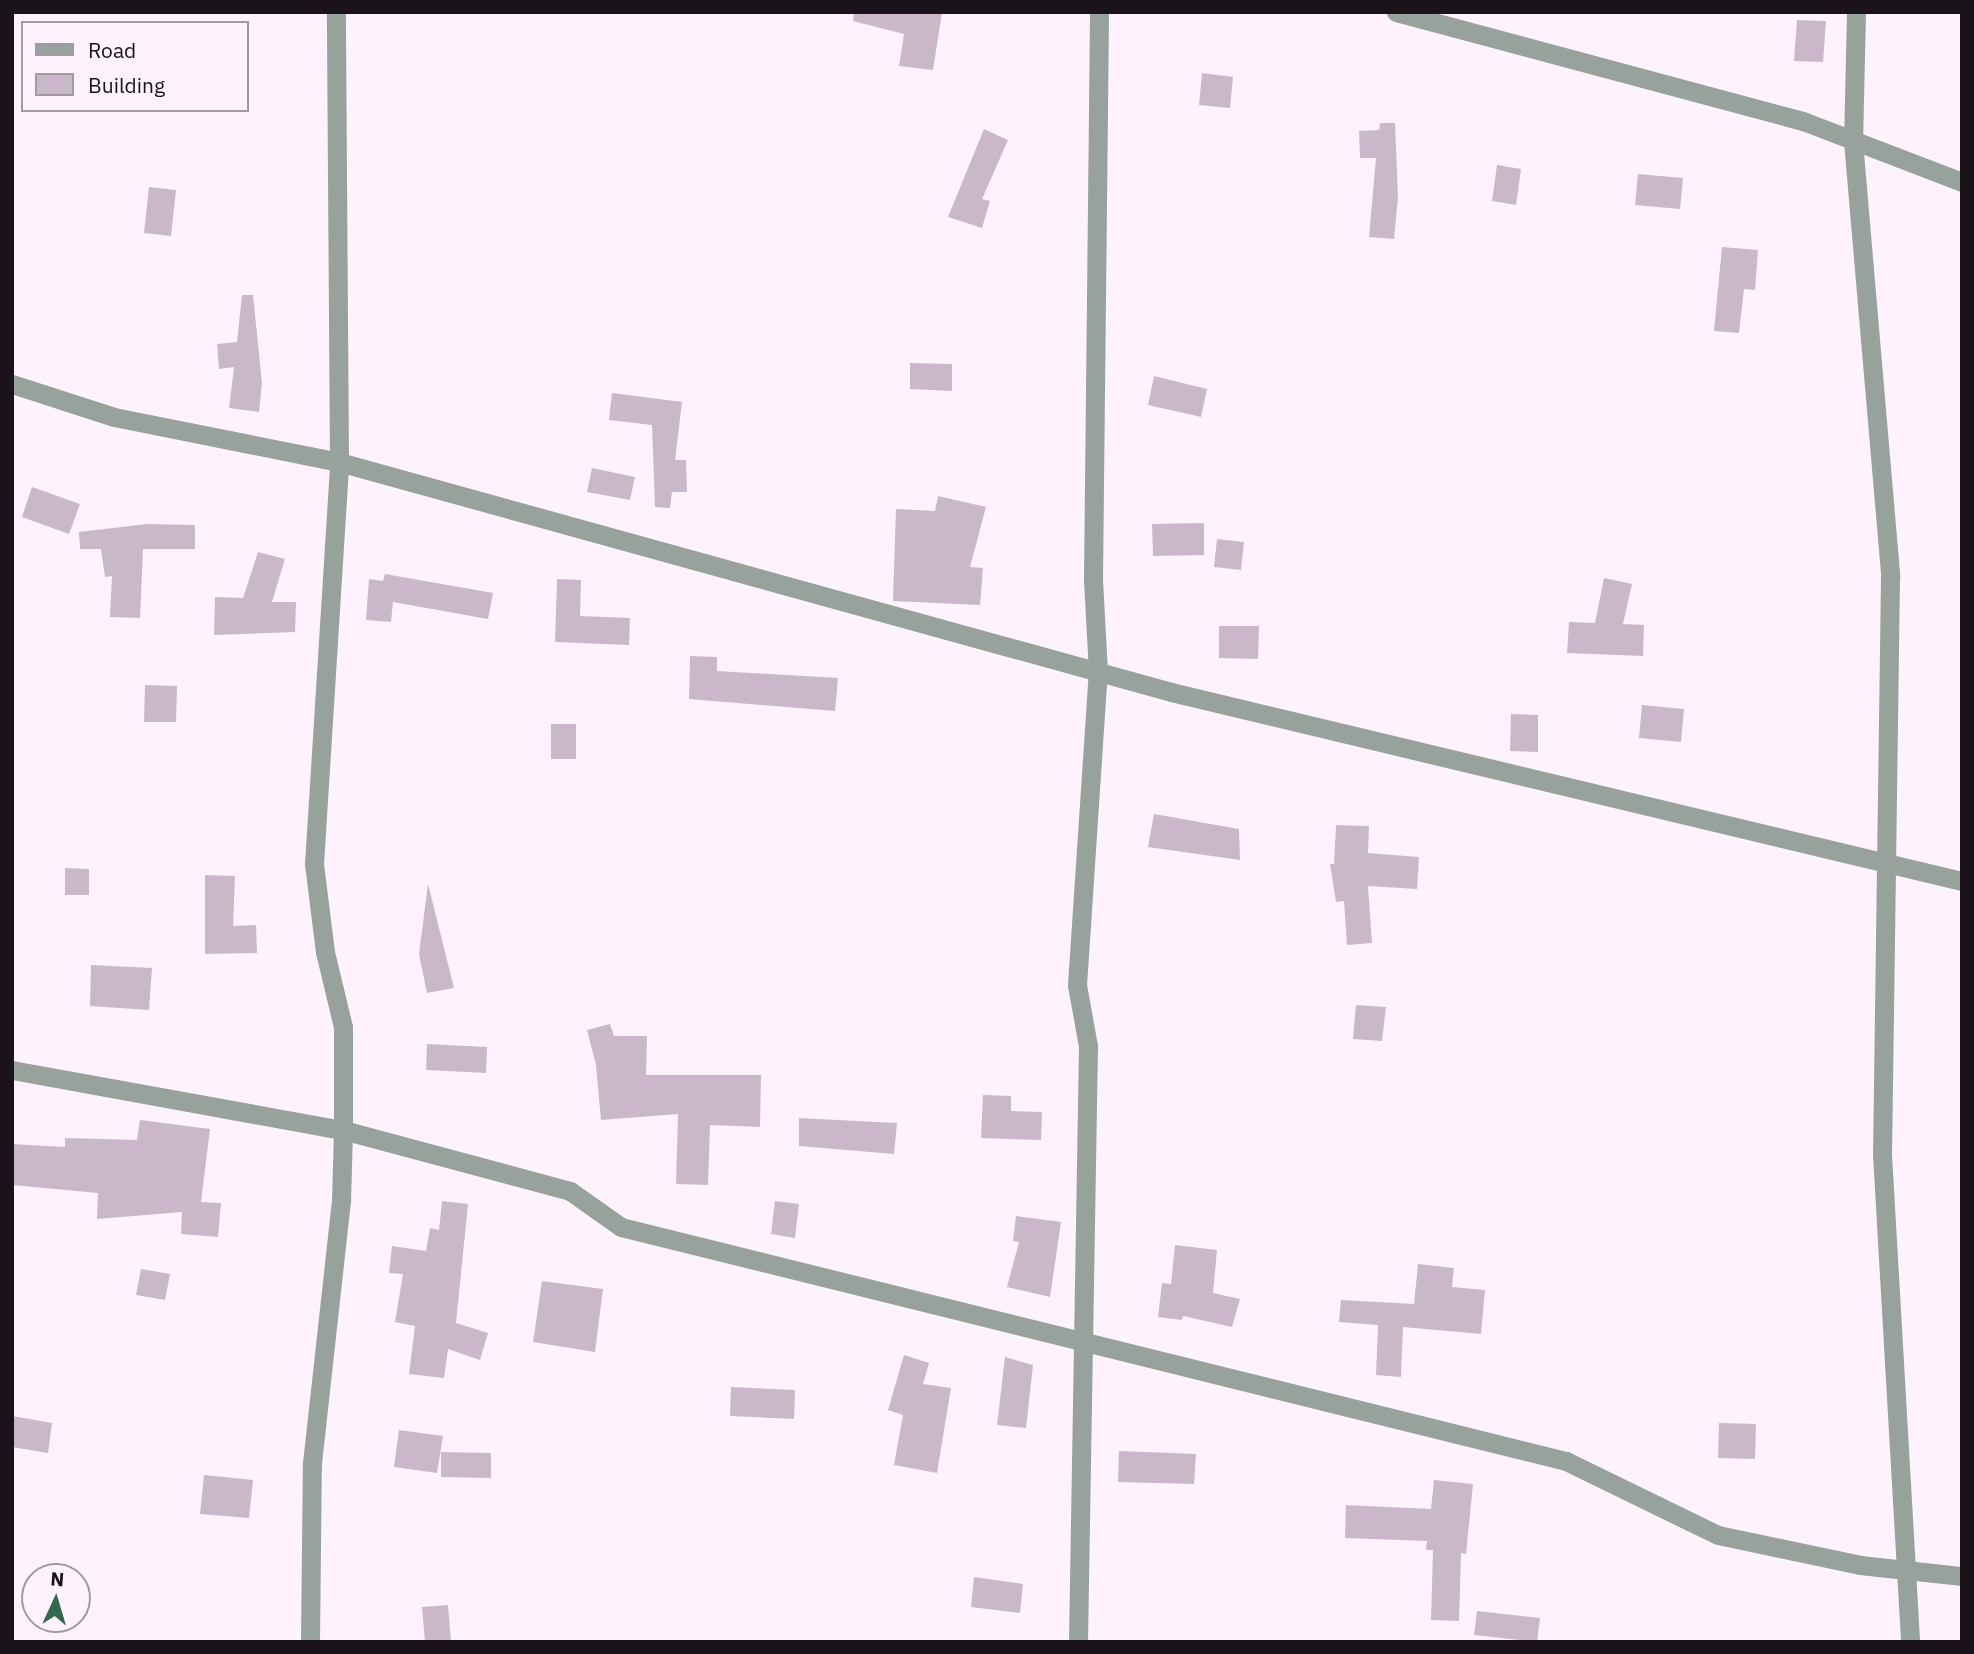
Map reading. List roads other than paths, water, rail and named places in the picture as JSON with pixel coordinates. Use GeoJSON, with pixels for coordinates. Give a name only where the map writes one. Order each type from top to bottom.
{"type":"FeatureCollection","features":[{"type":"Feature","properties":{"kind":"street"},"geometry":{"type":"LineString","coordinates":[[310,1642],[312,1463],[341,1202],[343,1027],[325,952],[314,864],[339,462],[336,12]]}},
{"type":"Feature","properties":{"kind":"street"},"geometry":{"type":"LineString","coordinates":[[1078,1642],[1088,1046],[1077,985],[1098,672],[1093,565],[1098,12]]}},
{"type":"Feature","properties":{"kind":"street"},"geometry":{"type":"LineString","coordinates":[[1396,12],[1803,121],[1962,182]]}},
{"type":"Feature","properties":{"kind":"street"},"geometry":{"type":"LineString","coordinates":[[1856,12],[1853,141],[1890,578],[1882,1153],[1910,1642]]}},
{"type":"Feature","properties":{"kind":"street"},"geometry":{"type":"LineString","coordinates":[[12,384],[114,417],[339,462],[1098,672],[1962,881]]}},
{"type":"Feature","properties":{"kind":"street"},"geometry":{"type":"LineString","coordinates":[[12,1070],[342,1130],[570,1191],[621,1227],[1566,1461],[1718,1535],[1907,1571],[1962,1576]]}}]}
